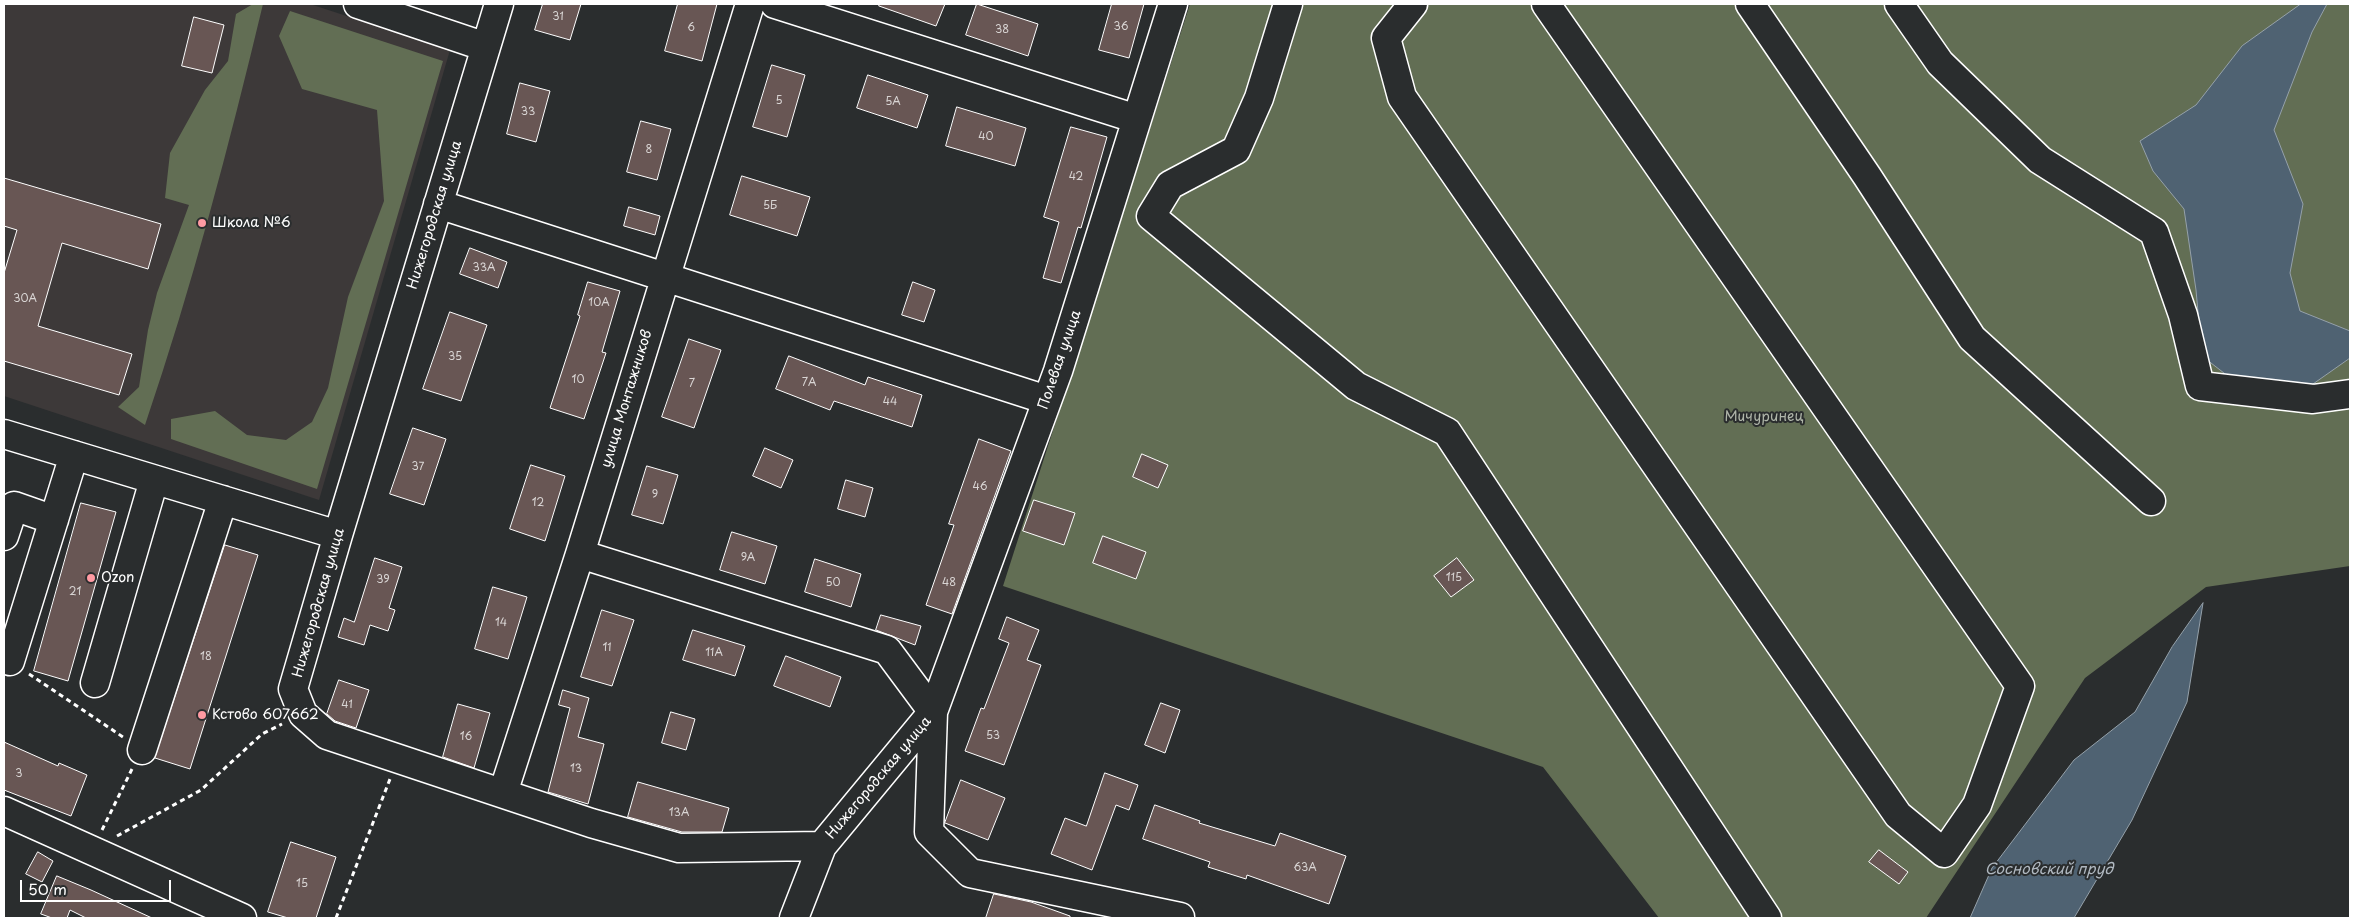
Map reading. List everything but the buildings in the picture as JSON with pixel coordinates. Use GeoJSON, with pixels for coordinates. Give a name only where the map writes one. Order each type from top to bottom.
{"type":"FeatureCollection","features":[{"type":"Feature","properties":{"kind":"street"},"geometry":{"type":"LineString","coordinates":[[358,4],[486,46]]}},
{"type":"Feature","properties":{"kind":"street","name":"Нижегородская улица"},"geometry":{"type":"LineString","coordinates":[[500,4],[293,689],[303,714],[327,735],[591,823],[679,848],[822,846],[933,712]]}},
{"type":"Feature","properties":{"kind":"street","name":"улица Монтажников"},"geometry":{"type":"LineString","coordinates":[[503,793],[580,554],[664,276],[750,4]]}},
{"type":"Feature","properties":{"kind":"street"},"geometry":{"type":"LineString","coordinates":[[775,4],[1137,119]]}},
{"type":"Feature","properties":{"kind":"street","name":"Полевая улица"},"geometry":{"type":"LineString","coordinates":[[933,712],[1047,400],[1173,4]]}},
{"type":"Feature","properties":{"kind":"street"},"geometry":{"type":"LineString","coordinates":[[1288,4],[1259,98],[1236,150],[1170,185],[1151,216],[1356,386],[1447,432],[1768,918]]}},
{"type":"Feature","properties":{"kind":"street"},"geometry":{"type":"LineString","coordinates":[[1413,4],[1386,38],[1402,97],[1898,815],[1944,853],[1977,805],[2020,686],[1546,4]]}},
{"type":"Feature","properties":{"kind":"street"},"geometry":{"type":"LineString","coordinates":[[1750,4],[1867,176],[1972,338],[2151,501]]}},
{"type":"Feature","properties":{"kind":"street"},"geometry":{"type":"LineString","coordinates":[[1899,4],[1940,63],[2040,160],[2154,232],[2183,315],[2200,386],[2312,399],[2347,396]]}},
{"type":"Feature","properties":{"kind":"street"},"geometry":{"type":"LineString","coordinates":[[438,204],[1047,400]]}},
{"type":"Feature","properties":{"kind":"street"},"geometry":{"type":"LineString","coordinates":[[4,434],[338,535]]}},
{"type":"Feature","properties":{"kind":"street"},"geometry":{"type":"LineString","coordinates":[[4,659],[10,661],[74,455]]}},
{"type":"Feature","properties":{"kind":"street"},"geometry":{"type":"LineString","coordinates":[[95,683],[154,480]]}},
{"type":"Feature","properties":{"kind":"street"},"geometry":{"type":"LineString","coordinates":[[142,750],[223,500]]}},
{"type":"Feature","properties":{"kind":"street"},"geometry":{"type":"LineString","coordinates":[[4,536],[14,506],[54,520]]}},
{"type":"Feature","properties":{"kind":"street"},"geometry":{"type":"LineString","coordinates":[[580,554],[887,650],[933,712],[928,832],[970,873],[1180,917]]}},
{"type":"Feature","properties":{"kind":"street"},"geometry":{"type":"LineString","coordinates":[[4,811],[242,918]]}},
{"type":"Feature","properties":{"kind":"street"},"geometry":{"type":"LineString","coordinates":[[794,918],[822,846]]}},
{"type":"Feature","properties":{"kind":"path"},"geometry":{"type":"LineString","coordinates":[[336,918],[398,758]]}},
{"type":"Feature","properties":{"kind":"shaded area","name":"Школа №6"},"geometry":{"type":"Polygon","coordinates":[[[4,4],[310,4],[450,50],[319,500],[4,396],[4,4]]]}},
{"type":"Feature","properties":{"kind":"green space"},"geometry":{"type":"Polygon","coordinates":[[[253,4],[263,4],[237,110],[194,269],[145,425],[118,407],[139,387],[148,330],[157,293],[189,205],[165,198],[170,153],[205,90],[228,61],[236,14],[253,4]]]}},
{"type":"Feature","properties":{"kind":"green space","name":"Мичуринец"},"geometry":{"type":"Polygon","coordinates":[[[1190,4],[2350,4],[2350,566],[2206,587],[2085,678],[1926,918],[1659,918],[1543,767],[1003,586],[1190,4]]]}},
{"type":"Feature","properties":{"kind":"green space"},"geometry":{"type":"Polygon","coordinates":[[[290,11],[443,61],[317,489],[171,439],[171,419],[215,411],[247,435],[286,440],[312,422],[328,388],[348,297],[384,201],[377,110],[302,89],[279,36],[290,11]]]}},
{"type":"Feature","properties":{"kind":"water"},"geometry":{"type":"Polygon","coordinates":[[[2301,4],[2327,4],[2312,32],[2274,130],[2303,204],[2290,273],[2300,311],[2350,331],[2350,358],[2313,384],[2242,387],[2202,356],[2196,290],[2184,209],[2153,171],[2140,141],[2196,105],[2242,46],[2301,4]]]}},
{"type":"Feature","properties":{"kind":"water","name":"Сосновский пруд"},"geometry":{"type":"Polygon","coordinates":[[[2203,603],[2187,702],[2132,820],[2074,918],[1970,918],[1992,868],[2074,760],[2135,712],[2172,647],[2203,603]]]}},
{"type":"Feature","properties":{"kind":"place","name":"Школа №6"},"geometry":{"type":"Point","coordinates":[202,223]}},
{"type":"Feature","properties":{"kind":"place","name":"Ozon"},"geometry":{"type":"Point","coordinates":[91,578]}},
{"type":"Feature","properties":{"kind":"place","name":"Кстово 607662"},"geometry":{"type":"Point","coordinates":[202,715]}}]}
